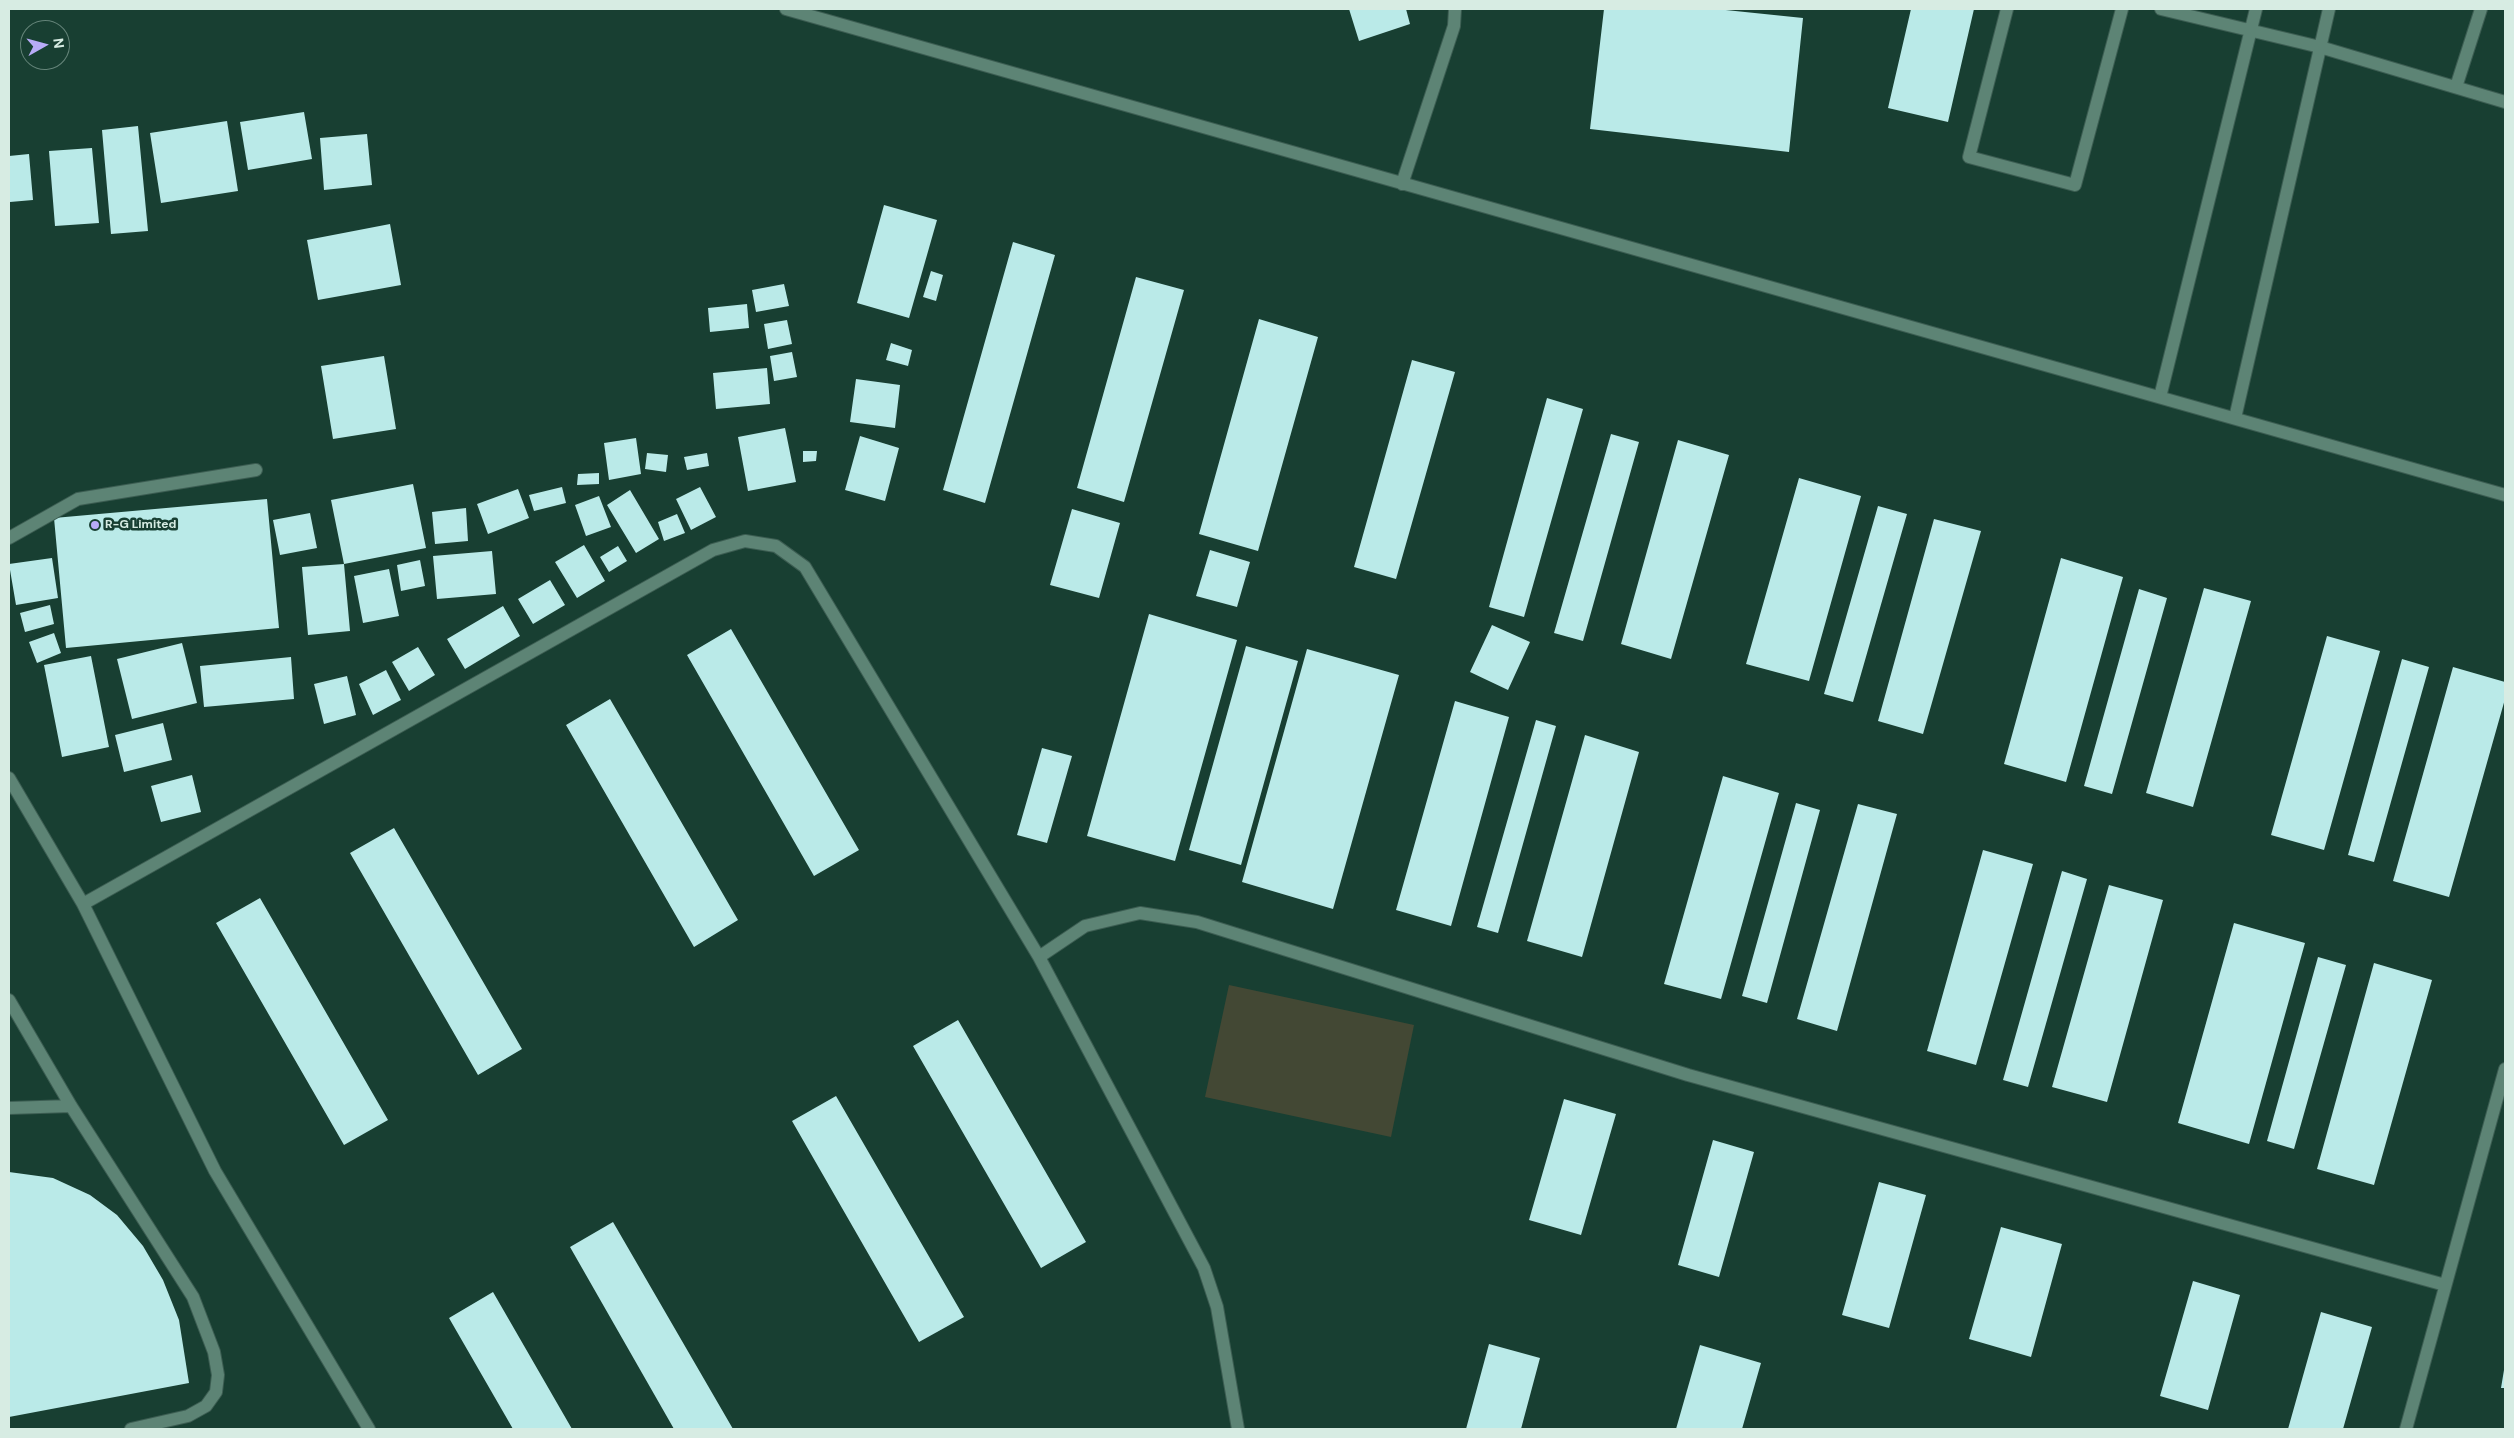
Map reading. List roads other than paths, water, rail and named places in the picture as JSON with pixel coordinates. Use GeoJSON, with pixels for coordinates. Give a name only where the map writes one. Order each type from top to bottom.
{"type":"FeatureCollection","features":[{"type":"Feature","properties":{"kind":"street"},"geometry":{"type":"LineString","coordinates":[[786,9],[2505,495]]}},
{"type":"Feature","properties":{"kind":"street"},"geometry":{"type":"LineString","coordinates":[[1402,184],[1454,26],[1455,9]]}},
{"type":"Feature","properties":{"kind":"street"},"geometry":{"type":"LineString","coordinates":[[2007,9],[1969,156],[2075,185],[2122,9]]}},
{"type":"Feature","properties":{"kind":"street"},"geometry":{"type":"LineString","coordinates":[[2161,9],[2320,47],[2505,102]]}},
{"type":"Feature","properties":{"kind":"street"},"geometry":{"type":"LineString","coordinates":[[2160,398],[2256,9]]}},
{"type":"Feature","properties":{"kind":"street"},"geometry":{"type":"LineString","coordinates":[[2235,418],[2329,9]]}},
{"type":"Feature","properties":{"kind":"street"},"geometry":{"type":"LineString","coordinates":[[2456,87],[2481,9]]}},
{"type":"Feature","properties":{"kind":"street"},"geometry":{"type":"LineString","coordinates":[[9,538],[78,499],[256,470]]}},
{"type":"Feature","properties":{"kind":"street"},"geometry":{"type":"LineString","coordinates":[[83,904],[713,550],[745,541],[776,546],[805,568],[1039,957],[1204,1268],[1217,1307],[1238,1429]]}},
{"type":"Feature","properties":{"kind":"street"},"geometry":{"type":"LineString","coordinates":[[9,778],[83,904],[215,1171],[369,1429]]}},
{"type":"Feature","properties":{"kind":"street"},"geometry":{"type":"LineString","coordinates":[[1039,957],[1085,926],[1140,913],[1197,922],[1688,1075],[2445,1285]]}},
{"type":"Feature","properties":{"kind":"street"},"geometry":{"type":"LineString","coordinates":[[9,1000],[71,1106],[193,1297],[207,1328],[217,1368],[216,1392],[206,1406],[188,1416],[130,1429]]}},
{"type":"Feature","properties":{"kind":"street"},"geometry":{"type":"LineString","coordinates":[[2406,1429],[2505,1069]]}},
{"type":"Feature","properties":{"kind":"street"},"geometry":{"type":"LineString","coordinates":[[9,1108],[71,1106]]}},
{"type":"Feature","properties":{"kind":"place","name":"R-G Limited"},"geometry":{"type":"Point","coordinates":[95,525]}}]}
